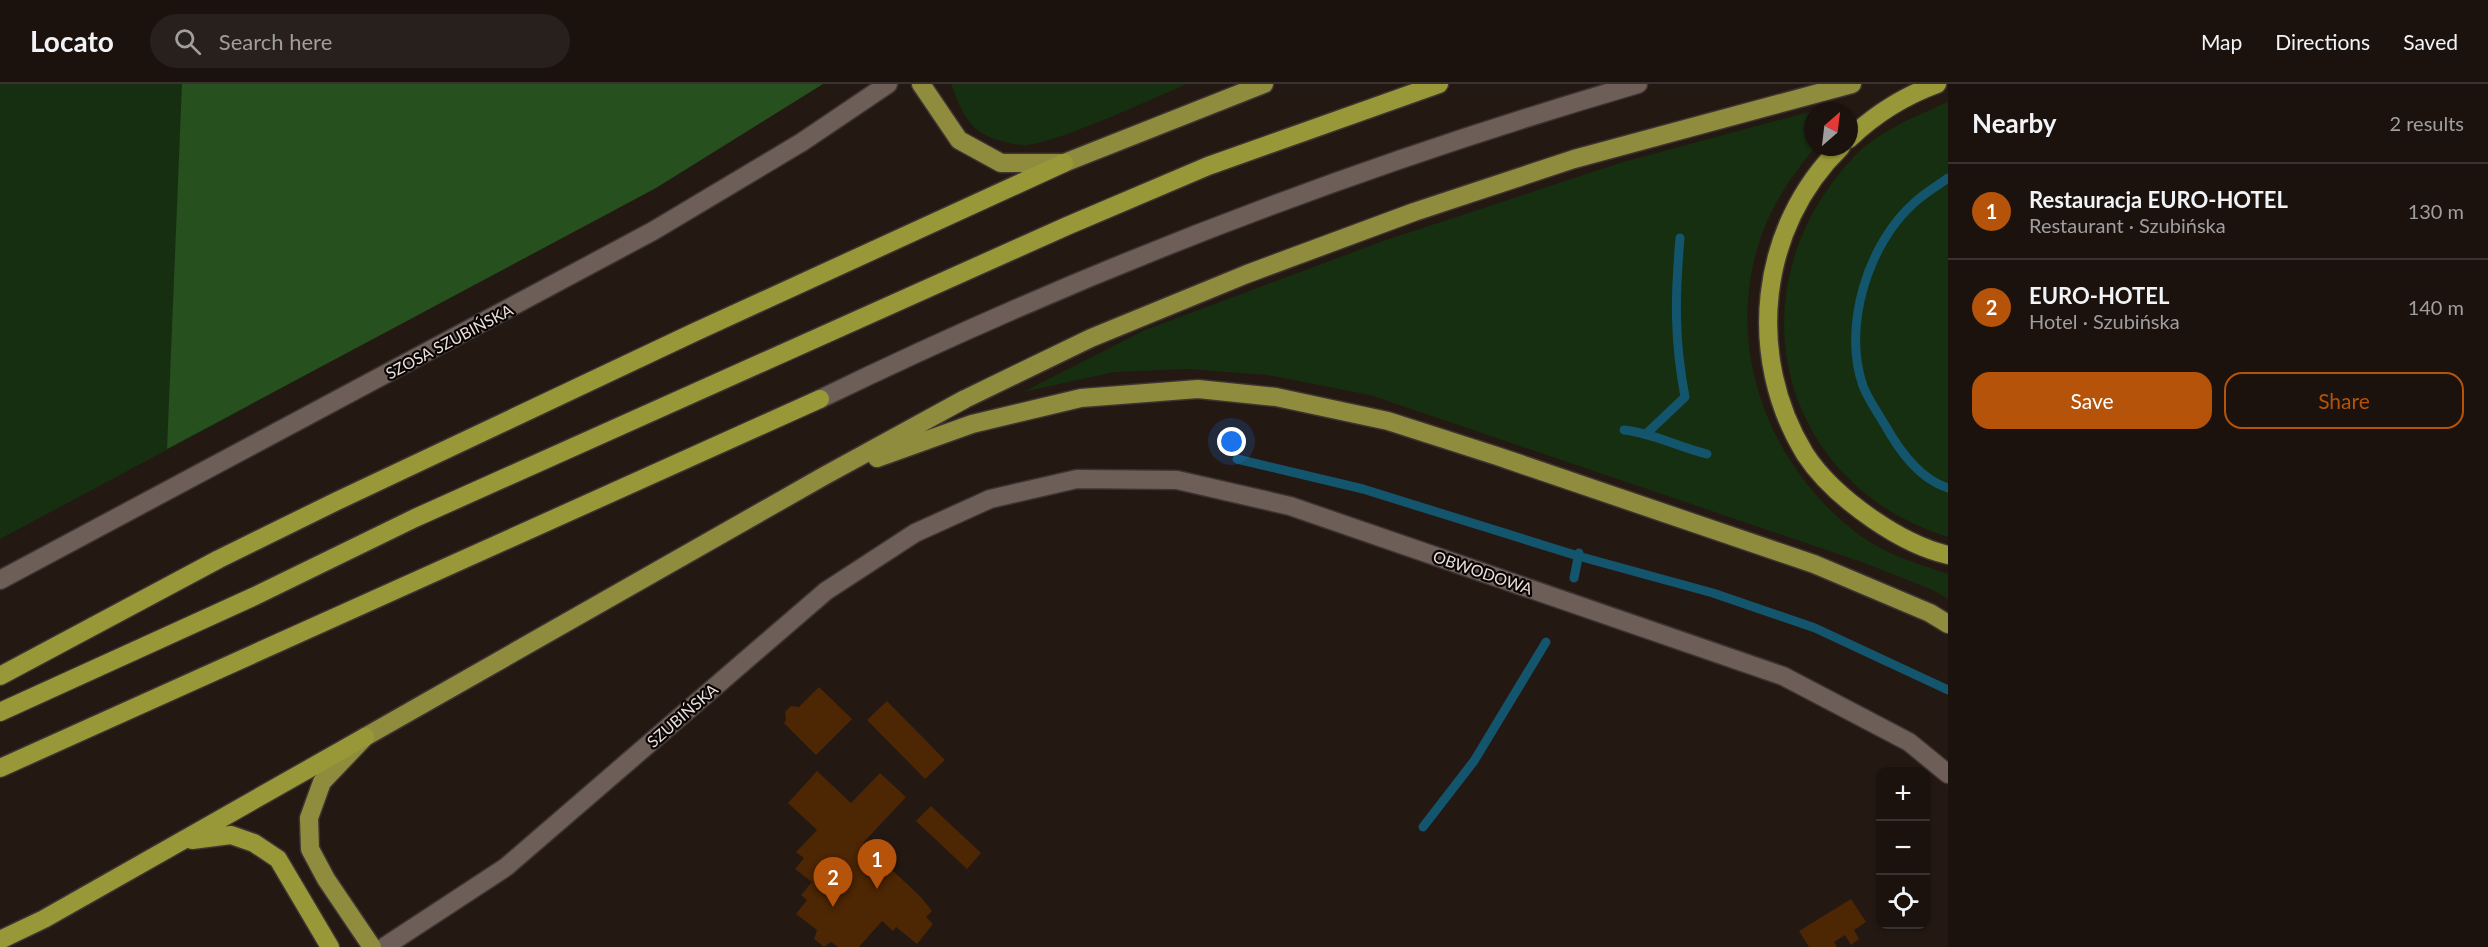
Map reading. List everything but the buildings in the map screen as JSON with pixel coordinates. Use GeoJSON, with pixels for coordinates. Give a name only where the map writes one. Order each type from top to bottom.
{"type":"FeatureCollection","features":[{"type":"Feature","properties":{"kind":"highway"},"geometry":{"type":"LineString","coordinates":[[921,84],[950,129],[973,150],[1001,163],[1064,163]]}},
{"type":"Feature","properties":{"kind":"highway"},"geometry":{"type":"LineString","coordinates":[[0,676],[219,559],[695,332],[1064,163],[1264,84]]}},
{"type":"Feature","properties":{"kind":"highway"},"geometry":{"type":"LineString","coordinates":[[0,712],[255,596],[415,518],[1066,226],[1208,166],[1438,84]]}},
{"type":"Feature","properties":{"kind":"highway"},"geometry":{"type":"LineString","coordinates":[[0,939],[44,918],[182,842],[824,476],[966,399],[1090,338],[1247,274],[1414,212],[1574,159],[1852,84]]}},
{"type":"Feature","properties":{"kind":"highway"},"geometry":{"type":"LineString","coordinates":[[1858,130],[1868,120],[1918,91],[1937,84]]}},
{"type":"Feature","properties":{"kind":"highway"},"geometry":{"type":"LineString","coordinates":[[1832,156],[1822,165],[1791,214],[1774,262],[1767,312],[1771,368],[1784,411],[1806,455],[1847,502],[1893,533],[1948,555]]}},
{"type":"Feature","properties":{"kind":"highway"},"geometry":{"type":"LineString","coordinates":[[824,476],[972,424],[1081,398],[1198,389],[1276,397],[1388,422],[1497,456],[1814,564],[1930,613],[1948,624]]}},
{"type":"Feature","properties":{"kind":"highway"},"geometry":{"type":"LineString","coordinates":[[0,768],[820,399]]}},
{"type":"Feature","properties":{"kind":"highway"},"geometry":{"type":"LineString","coordinates":[[365,737],[322,782],[309,818],[310,849],[326,879],[372,947]]}},
{"type":"Feature","properties":{"kind":"highway"},"geometry":{"type":"LineString","coordinates":[[182,842],[231,835],[254,843],[278,859],[330,947]]}},
{"type":"Feature","properties":{"kind":"street","name":"SZOSA SZUBIŃSKA"},"geometry":{"type":"LineString","coordinates":[[0,580],[653,231],[802,142],[888,84]]}},
{"type":"Feature","properties":{"kind":"street"},"geometry":{"type":"LineString","coordinates":[[820,399],[937,342],[1190,236],[1400,159],[1638,84]]}},
{"type":"Feature","properties":{"kind":"street","name":"OBWODOWA"},"geometry":{"type":"LineString","coordinates":[[990,499],[1077,479],[1178,480],[1290,506],[1783,676],[1909,742],[1948,774]]}},
{"type":"Feature","properties":{"kind":"street","name":"SZUBIŃSKA"},"geometry":{"type":"LineString","coordinates":[[384,947],[506,867],[826,591],[915,533],[990,499]]}},
{"type":"Feature","properties":{"kind":"green space"},"geometry":{"type":"Polygon","coordinates":[[[0,84],[228,84],[249,406],[0,539],[0,84]]]}},
{"type":"Feature","properties":{"kind":"green space"},"geometry":{"type":"Polygon","coordinates":[[[182,84],[823,84],[656,188],[167,449],[182,84]]]}},
{"type":"Feature","properties":{"kind":"green space"},"geometry":{"type":"Polygon","coordinates":[[[951,84],[1187,84],[1078,130],[1023,145],[998,140],[975,128],[958,102],[951,84]]]}},
{"type":"Feature","properties":{"kind":"green space"},"geometry":{"type":"Polygon","coordinates":[[[1948,102],[1948,537],[1890,511],[1844,474],[1811,429],[1791,377],[1784,322],[1792,266],[1814,211],[1851,160],[1858,156],[1861,150],[1884,133],[1948,102]]]}},
{"type":"Feature","properties":{"kind":"green space"},"geometry":{"type":"Polygon","coordinates":[[[1804,113],[1804,156],[1808,156],[1776,203],[1766,224],[1753,267],[1748,310],[1750,353],[1760,396],[1776,436],[1799,473],[1827,507],[1861,536],[1881,549],[1948,574],[1948,599],[1933,590],[1859,561],[1370,395],[1267,375],[1188,369],[1114,372],[1023,392],[1145,330],[1383,241],[1623,162],[1804,113]]]}},
{"type":"Feature","properties":{"kind":"waterway"},"geometry":{"type":"LineString","coordinates":[[1948,178],[1915,202],[1898,219],[1884,240],[1872,263],[1864,287],[1858,313],[1856,338],[1857,363],[1870,401],[1903,454],[1928,478],[1948,488]]}},
{"type":"Feature","properties":{"kind":"waterway"},"geometry":{"type":"LineString","coordinates":[[1647,433],[1685,397],[1676,318],[1680,238]]}},
{"type":"Feature","properties":{"kind":"waterway"},"geometry":{"type":"LineString","coordinates":[[1624,430],[1645,434],[1707,454]]}},
{"type":"Feature","properties":{"kind":"waterway"},"geometry":{"type":"LineString","coordinates":[[1237,459],[1363,489],[1578,556],[1713,593],[1815,628],[1948,690]]}},
{"type":"Feature","properties":{"kind":"waterway"},"geometry":{"type":"LineString","coordinates":[[1574,578],[1579,553]]}},
{"type":"Feature","properties":{"kind":"waterway"},"geometry":{"type":"LineString","coordinates":[[1423,827],[1474,761],[1546,642]]}},
{"type":"Feature","properties":{"kind":"place","name":"Restauracja EURO-HOTEL"},"geometry":{"type":"Point","coordinates":[877,889]}},
{"type":"Feature","properties":{"kind":"place","name":"EURO-HOTEL"},"geometry":{"type":"Point","coordinates":[833,907]}}]}
